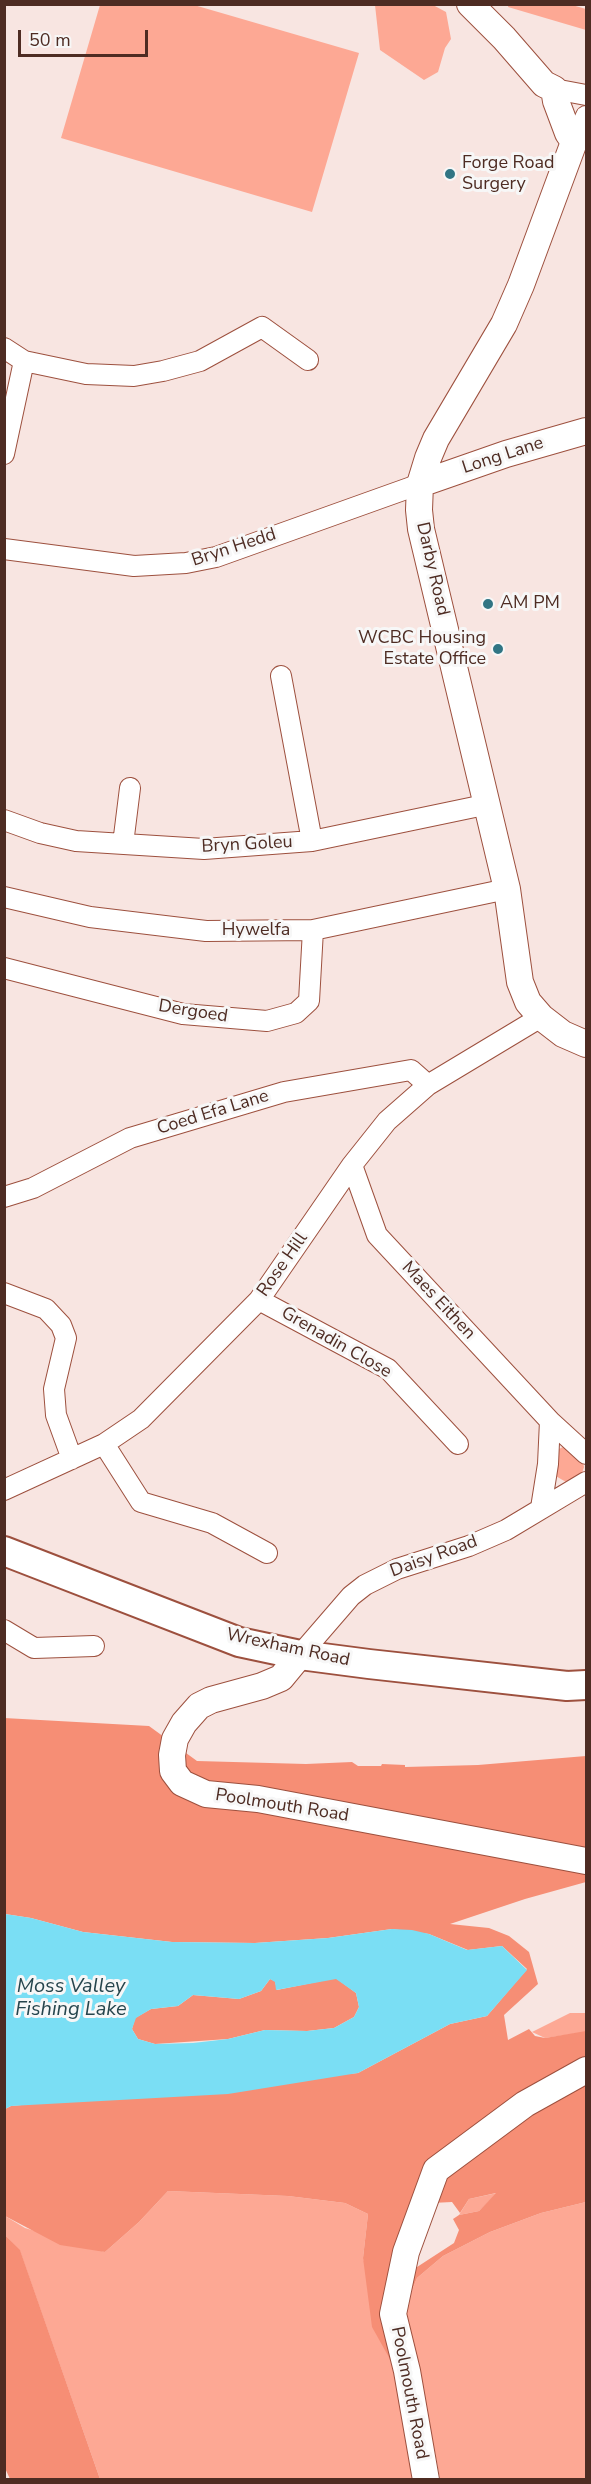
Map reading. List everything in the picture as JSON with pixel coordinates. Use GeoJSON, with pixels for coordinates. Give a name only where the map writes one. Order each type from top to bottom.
{"type":"FeatureCollection","features":[{"type":"Feature","properties":{"kind":"main road","name":"Wrexham Road"},"geometry":{"type":"LineString","coordinates":[[6,1555],[239,1642],[300,1654],[439,1672],[567,1686],[586,1685]]}},
{"type":"Feature","properties":{"kind":"street"},"geometry":{"type":"LineString","coordinates":[[470,4],[544,84],[554,89],[586,95]]}},
{"type":"Feature","properties":{"kind":"street"},"geometry":{"type":"LineString","coordinates":[[554,89],[564,122],[574,142]]}},
{"type":"Feature","properties":{"kind":"street"},"geometry":{"type":"LineString","coordinates":[[574,142],[586,116]]}},
{"type":"Feature","properties":{"kind":"street","name":"Darby Road"},"geometry":{"type":"LineString","coordinates":[[574,142],[521,285],[504,324],[436,439],[420,484],[421,529],[489,804],[507,889],[520,982],[528,1002],[541,1017],[563,1034],[586,1044]]}},
{"type":"Feature","properties":{"kind":"street"},"geometry":{"type":"LineString","coordinates":[[4,348],[24,361],[86,374],[134,376],[200,361],[262,327],[308,360]]}},
{"type":"Feature","properties":{"kind":"street"},"geometry":{"type":"LineString","coordinates":[[4,454],[24,361]]}},
{"type":"Feature","properties":{"kind":"street","name":"Long Lane"},"geometry":{"type":"LineString","coordinates":[[420,484],[506,454],[586,431]]}},
{"type":"Feature","properties":{"kind":"street","name":"Bryn Hedd"},"geometry":{"type":"LineString","coordinates":[[4,549],[134,566],[186,563],[216,557],[420,484]]}},
{"type":"Feature","properties":{"kind":"street"},"geometry":{"type":"LineString","coordinates":[[281,676],[312,841]]}},
{"type":"Feature","properties":{"kind":"street"},"geometry":{"type":"LineString","coordinates":[[123,844],[130,788]]}},
{"type":"Feature","properties":{"kind":"street","name":"Bryn Goleu"},"geometry":{"type":"LineString","coordinates":[[4,820],[40,833],[76,841],[204,849],[312,841],[489,804]]}},
{"type":"Feature","properties":{"kind":"street","name":"Hywelfa"},"geometry":{"type":"LineString","coordinates":[[4,897],[90,917],[206,931],[313,930],[507,889]]}},
{"type":"Feature","properties":{"kind":"street","name":"Dergoed"},"geometry":{"type":"LineString","coordinates":[[4,968],[183,1014],[267,1021],[296,1013],[309,1001],[313,930]]}},
{"type":"Feature","properties":{"kind":"street","name":"Rose Hill"},"geometry":{"type":"LineString","coordinates":[[4,1490],[104,1444],[141,1419],[260,1300],[352,1165],[387,1121],[428,1085],[541,1017]]}},
{"type":"Feature","properties":{"kind":"street","name":"Coed Efa Lane"},"geometry":{"type":"LineString","coordinates":[[4,1197],[33,1188],[130,1138],[284,1092],[411,1070],[428,1085]]}},
{"type":"Feature","properties":{"kind":"street","name":"Maes Eithen"},"geometry":{"type":"LineString","coordinates":[[352,1165],[376,1235],[550,1421],[586,1454]]}},
{"type":"Feature","properties":{"kind":"street"},"geometry":{"type":"LineString","coordinates":[[4,1293],[46,1309],[61,1325],[66,1338],[54,1389],[56,1415],[72,1459]]}},
{"type":"Feature","properties":{"kind":"street","name":"Grenadin Close"},"geometry":{"type":"LineString","coordinates":[[260,1300],[388,1369],[458,1444]]}},
{"type":"Feature","properties":{"kind":"street"},"geometry":{"type":"LineString","coordinates":[[541,1508],[548,1464],[550,1421]]}},
{"type":"Feature","properties":{"kind":"street"},"geometry":{"type":"LineString","coordinates":[[104,1444],[141,1502],[212,1523],[267,1553]]}},
{"type":"Feature","properties":{"kind":"street","name":"Daisy Road"},"geometry":{"type":"LineString","coordinates":[[300,1654],[351,1596],[365,1586],[397,1569],[470,1546],[506,1530],[586,1482]]}},
{"type":"Feature","properties":{"kind":"street"},"geometry":{"type":"LineString","coordinates":[[4,1630],[34,1648],[94,1646]]}},
{"type":"Feature","properties":{"kind":"street","name":"Poolmouth Road"},"geometry":{"type":"LineString","coordinates":[[300,1654],[281,1678],[262,1686],[211,1700],[199,1706],[184,1723],[175,1739],[172,1755],[173,1771],[182,1783],[192,1790],[206,1794],[258,1799],[586,1861]]}},
{"type":"Feature","properties":{"kind":"street","name":"Poolmouth Road"},"geometry":{"type":"LineString","coordinates":[[426,2480],[393,2314],[406,2252],[436,2170],[525,2104],[586,2070]]}},
{"type":"Feature","properties":{"kind":"shaded area"},"geometry":{"type":"Polygon","coordinates":[[[509,4],[572,5],[586,9],[586,30],[508,7],[509,4]]]}},
{"type":"Feature","properties":{"kind":"shaded area"},"geometry":{"type":"Polygon","coordinates":[[[100,5],[194,5],[359,53],[312,212],[61,138],[100,5]]]}},
{"type":"Feature","properties":{"kind":"shaded area"},"geometry":{"type":"Polygon","coordinates":[[[375,5],[433,5],[446,12],[451,39],[445,48],[438,72],[424,80],[380,50],[375,5]]]}},
{"type":"Feature","properties":{"kind":"shaded area"},"geometry":{"type":"Polygon","coordinates":[[[565,1446],[583,1463],[584,1467],[582,1473],[566,1482],[554,1475],[557,1450],[565,1446]]]}},
{"type":"Feature","properties":{"kind":"shaded area"},"geometry":{"type":"Polygon","coordinates":[[[4,1718],[149,1726],[197,1761],[306,1764],[352,1762],[358,1766],[381,1766],[382,1764],[405,1765],[405,1767],[478,1765],[586,1756],[586,1882],[450,1924],[489,1928],[509,1936],[529,1952],[538,1984],[504,2015],[508,2040],[529,2029],[535,2036],[545,2038],[586,2031],[586,2202],[541,2213],[490,2232],[443,2256],[417,2278],[408,2300],[406,2315],[405,2386],[372,2327],[363,2258],[368,2214],[345,2203],[288,2196],[168,2191],[139,2222],[105,2252],[60,2245],[5,2216],[5,2109],[11,2106],[358,2073],[450,2024],[487,2016],[527,1969],[502,1946],[468,1950],[429,1934],[392,1929],[328,1938],[255,1943],[172,1942],[83,1932],[31,1918],[5,1914],[4,1718]],[[518,1839],[525,1863],[559,1868],[518,1839]],[[496,2193],[469,2199],[460,2213],[452,2202],[432,2203],[414,2269],[454,2243],[459,2230],[453,2219],[459,2215],[479,2211],[496,2193]]]}},
{"type":"Feature","properties":{"kind":"shaded area"},"geometry":{"type":"Polygon","coordinates":[[[336,1978],[356,1993],[359,2007],[354,2017],[334,2028],[307,2031],[265,2030],[228,2039],[155,2044],[138,2039],[132,2029],[135,2018],[151,2009],[178,2006],[193,1995],[239,1999],[261,1991],[270,1979],[275,1981],[277,1990],[336,1978]]]}},
{"type":"Feature","properties":{"kind":"shaded area"},"geometry":{"type":"Polygon","coordinates":[[[570,2013],[586,2013],[586,2032],[545,2038],[532,2032],[570,2013]]]}},
{"type":"Feature","properties":{"kind":"shaded area"},"geometry":{"type":"Polygon","coordinates":[[[168,2191],[288,2196],[345,2203],[368,2214],[363,2258],[396,2368],[412,2479],[100,2479],[20,2251],[5,2235],[5,2216],[25,2228],[105,2252],[139,2222],[168,2191]]]}},
{"type":"Feature","properties":{"kind":"shaded area"},"geometry":{"type":"Polygon","coordinates":[[[497,2193],[479,2211],[459,2215],[469,2199],[497,2193]]]}},
{"type":"Feature","properties":{"kind":"shaded area"},"geometry":{"type":"Polygon","coordinates":[[[586,2202],[586,2479],[440,2479],[419,2392],[406,2315],[408,2300],[417,2278],[443,2256],[490,2232],[541,2213],[586,2202]]]}},
{"type":"Feature","properties":{"kind":"shaded area"},"geometry":{"type":"Polygon","coordinates":[[[5,2235],[20,2250],[100,2479],[10,2479],[4,2466],[5,2235]]]}},
{"type":"Feature","properties":{"kind":"water","name":"Moss Valley Fishing Lake"},"geometry":{"type":"Polygon","coordinates":[[[5,1914],[31,1918],[83,1932],[172,1942],[255,1943],[328,1938],[392,1929],[412,1930],[429,1934],[467,1950],[502,1946],[527,1970],[487,2016],[450,2024],[358,2073],[228,2094],[11,2106],[5,2109],[5,1914]],[[270,1979],[261,1991],[239,1999],[193,1995],[178,2006],[151,2009],[136,2018],[132,2029],[138,2039],[155,2044],[193,2043],[228,2039],[265,2030],[307,2031],[334,2028],[354,2017],[359,2007],[356,1993],[336,1979],[276,1990],[275,1982],[270,1979]]]}},
{"type":"Feature","properties":{"kind":"place","name":"Forge Road Surgery"},"geometry":{"type":"Point","coordinates":[450,174]}},
{"type":"Feature","properties":{"kind":"place","name":"AM PM"},"geometry":{"type":"Point","coordinates":[488,604]}},
{"type":"Feature","properties":{"kind":"place","name":"WCBC Housing Estate Office"},"geometry":{"type":"Point","coordinates":[498,649]}}]}
